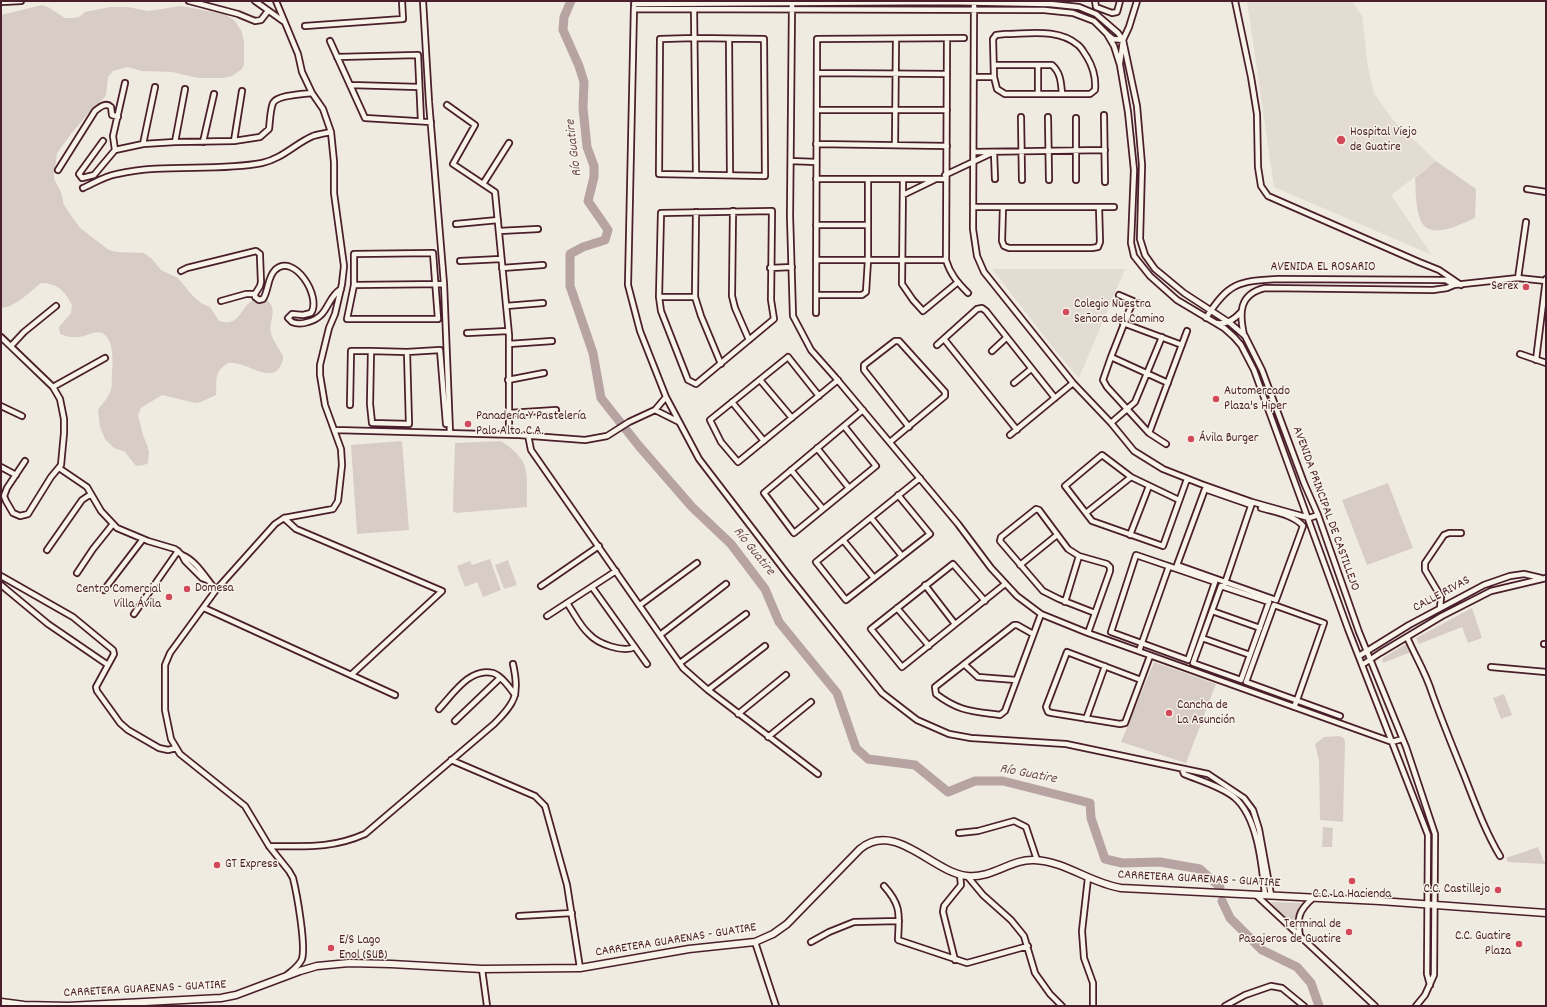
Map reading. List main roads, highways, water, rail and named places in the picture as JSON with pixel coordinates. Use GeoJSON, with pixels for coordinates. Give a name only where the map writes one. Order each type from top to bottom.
{"type":"FeatureCollection","features":[{"type":"Feature","properties":{"kind":"main road","name":"CARRETERA GUARENAS - GUATIRE"},"geometry":{"type":"LineString","coordinates":[[1,1002],[24,1006],[134,1005],[221,998],[236,995],[317,966],[349,963],[482,969],[580,968],[689,949],[755,942],[773,934],[787,924],[860,849],[874,840],[886,840],[900,844],[960,875],[968,877],[988,873],[1023,860],[1037,860],[1054,863],[1088,878],[1120,888],[1427,904],[1546,913]]}},
{"type":"Feature","properties":{"kind":"waterway","name":"Río Guatire"},"geometry":{"type":"LineString","coordinates":[[571,1],[564,17],[563,30],[579,66],[584,82],[583,108],[587,147],[594,166],[594,177],[588,201],[608,230],[605,240],[583,247],[570,254],[570,286],[593,353],[601,398],[639,446],[692,507],[731,544],[765,589],[779,622],[837,693],[856,748],[868,759],[915,765],[948,792],[975,781],[1003,781],[1090,803],[1091,818],[1105,859],[1122,863],[1160,862],[1200,869],[1220,887]]}},
{"type":"Feature","properties":{"kind":"waterway","name":"Río Guatire"},"geometry":{"type":"LineString","coordinates":[[1222,901],[1230,918],[1262,950],[1297,967],[1311,983],[1319,1006]]}},
{"type":"Feature","properties":{"kind":"place","name":"Hospital Viejo de Guatire"},"geometry":{"type":"Point","coordinates":[1341,140]}},
{"type":"Feature","properties":{"kind":"place","name":"Serex"},"geometry":{"type":"Point","coordinates":[1526,287]}},
{"type":"Feature","properties":{"kind":"place","name":"Colegio Nuestra Señora del Camino"},"geometry":{"type":"Point","coordinates":[1066,312]}},
{"type":"Feature","properties":{"kind":"place","name":"Automercado Plaza's Hiper"},"geometry":{"type":"Point","coordinates":[1216,399]}},
{"type":"Feature","properties":{"kind":"place","name":"Panadería Y Pastelería Palo Alto. C.A."},"geometry":{"type":"Point","coordinates":[468,424]}},
{"type":"Feature","properties":{"kind":"place","name":"Ávila Burger"},"geometry":{"type":"Point","coordinates":[1191,439]}},
{"type":"Feature","properties":{"kind":"place","name":"Domesa"},"geometry":{"type":"Point","coordinates":[187,589]}},
{"type":"Feature","properties":{"kind":"place","name":"Centro Comercial Villa Ávila"},"geometry":{"type":"Point","coordinates":[169,597]}},
{"type":"Feature","properties":{"kind":"place","name":"Cancha de La Asunción"},"geometry":{"type":"Point","coordinates":[1169,713]}},
{"type":"Feature","properties":{"kind":"place","name":"GT Express"},"geometry":{"type":"Point","coordinates":[217,865]}},
{"type":"Feature","properties":{"kind":"place","name":"C.C. La Hacienda"},"geometry":{"type":"Point","coordinates":[1352,881]}},
{"type":"Feature","properties":{"kind":"place","name":"C.C. Castillejo"},"geometry":{"type":"Point","coordinates":[1498,890]}},
{"type":"Feature","properties":{"kind":"place","name":"Terminal de Pasajeros de Guatire"},"geometry":{"type":"Point","coordinates":[1349,932]}},
{"type":"Feature","properties":{"kind":"place","name":"C.C. Guatire Plaza"},"geometry":{"type":"Point","coordinates":[1519,944]}},
{"type":"Feature","properties":{"kind":"place","name":"E/S Lago Enol (SUB)"},"geometry":{"type":"Point","coordinates":[331,948]}}]}
